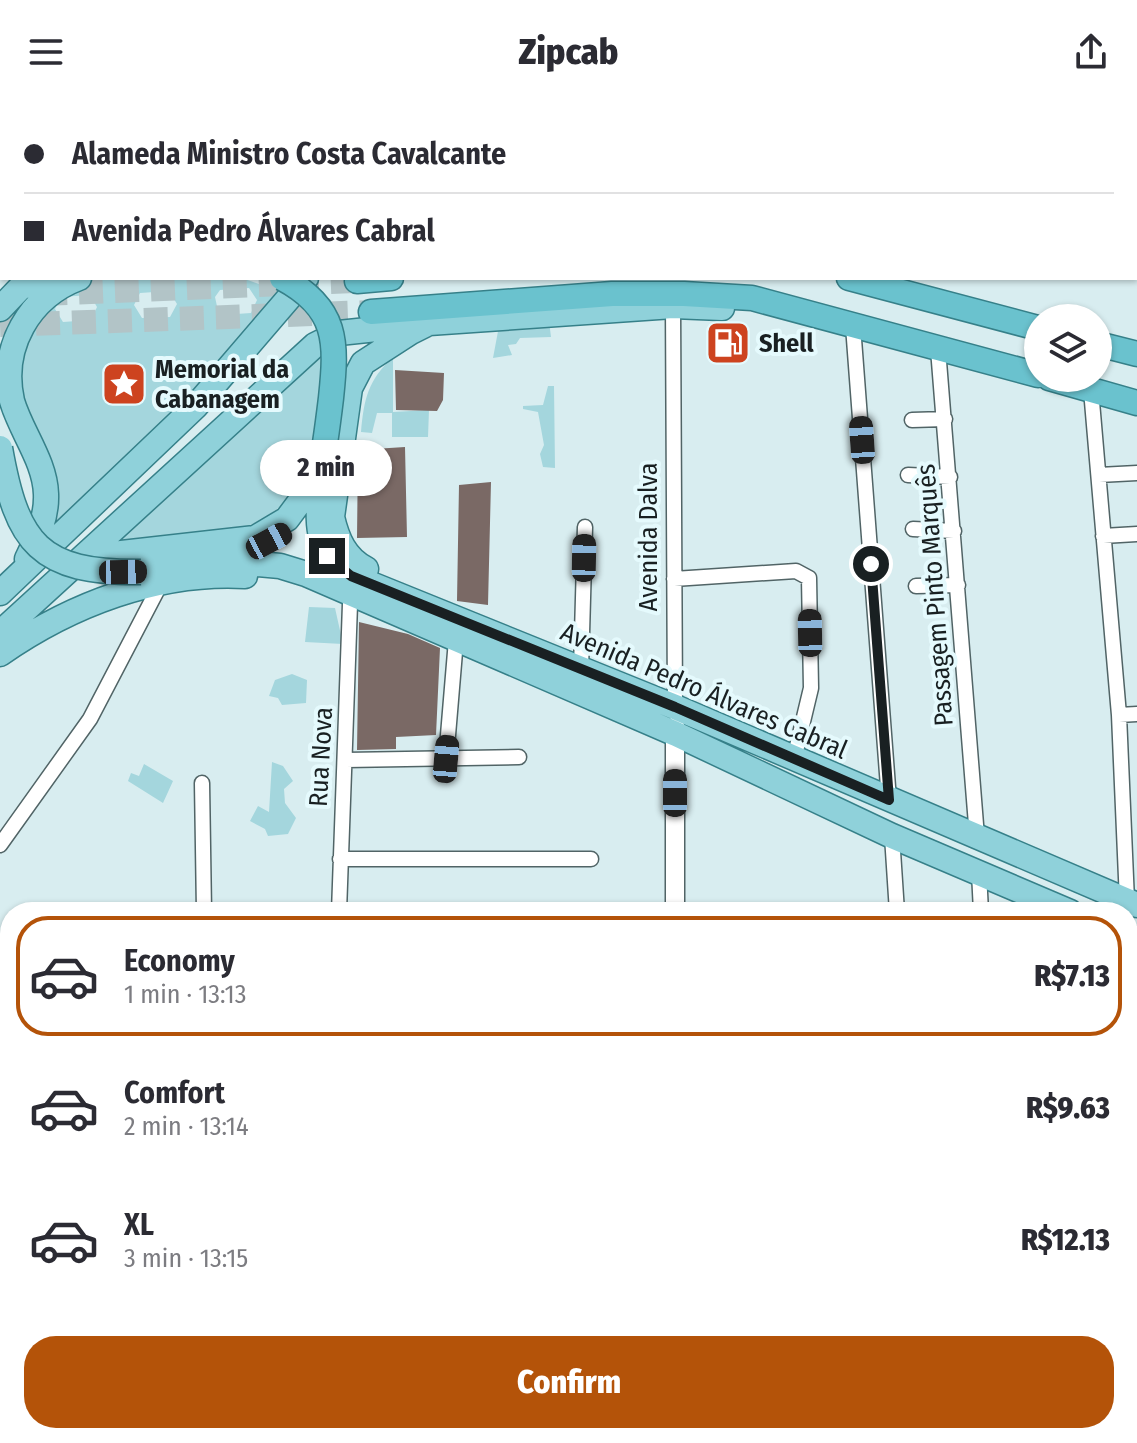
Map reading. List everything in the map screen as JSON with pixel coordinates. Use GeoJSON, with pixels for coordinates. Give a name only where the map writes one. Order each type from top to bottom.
{"type":"FeatureCollection","features":[{"type":"Feature","properties":{"kind":"highway"},"geometry":{"type":"LineString","coordinates":[[285,280],[315,302],[332,330],[335,358],[320,474]]}},
{"type":"Feature","properties":{"kind":"highway"},"geometry":{"type":"LineString","coordinates":[[357,281],[368,280]]}},
{"type":"Feature","properties":{"kind":"highway"},"geometry":{"type":"LineString","coordinates":[[864,280],[887,283],[1024,324]]}},
{"type":"Feature","properties":{"kind":"highway"},"geometry":{"type":"LineString","coordinates":[[371,312],[612,294],[752,298],[1024,371]]}},
{"type":"Feature","properties":{"kind":"highway"},"geometry":{"type":"LineString","coordinates":[[1112,348],[1137,354]]}},
{"type":"Feature","properties":{"kind":"highway"},"geometry":{"type":"LineString","coordinates":[[1098,392],[1137,403]]}},
{"type":"Feature","properties":{"kind":"main road"},"geometry":{"type":"LineString","coordinates":[[0,309],[20,288],[39,280]]}},
{"type":"Feature","properties":{"kind":"main road"},"geometry":{"type":"LineString","coordinates":[[8,586],[42,527],[46,492],[44,476],[11,400],[9,356],[16,332],[28,313],[48,294],[75,280]]}},
{"type":"Feature","properties":{"kind":"main road"},"geometry":{"type":"LineString","coordinates":[[8,586],[196,406],[304,280]]}},
{"type":"Feature","properties":{"kind":"main road"},"geometry":{"type":"LineString","coordinates":[[0,633],[315,345],[339,333],[429,323],[673,306],[795,310]]}},
{"type":"Feature","properties":{"kind":"main road"},"geometry":{"type":"LineString","coordinates":[[429,323],[378,351],[356,374],[347,405],[332,517],[337,537],[351,560],[482,620],[504,637]]}},
{"type":"Feature","properties":{"kind":"main road"},"geometry":{"type":"LineString","coordinates":[[0,448],[9,500],[32,541],[65,564],[86,570],[150,578],[246,576],[291,585],[428,628]]}},
{"type":"Feature","properties":{"kind":"main road"},"geometry":{"type":"LineString","coordinates":[[86,557],[255,538],[287,519],[320,474]]}},
{"type":"Feature","properties":{"kind":"main road"},"geometry":{"type":"LineString","coordinates":[[0,654],[64,615],[150,578],[205,559],[244,551],[284,534],[308,506],[320,474]]}},
{"type":"Feature","properties":{"kind":"main road","name":"Avenida Pedro Álvares Cabral"},"geometry":{"type":"LineString","coordinates":[[320,474],[319,538],[327,556],[360,580],[675,707],[1130,902]]}},
{"type":"Feature","properties":{"kind":"main road"},"geometry":{"type":"LineString","coordinates":[[205,559],[280,566],[306,574],[428,628]]}},
{"type":"Feature","properties":{"kind":"main road","name":"Avenida Pedro Álvares Cabral"},"geometry":{"type":"LineString","coordinates":[[428,628],[676,734],[892,836],[979,872],[1031,902]]}},
{"type":"Feature","properties":{"kind":"street","name":"Avenida Dalva"},"geometry":{"type":"LineString","coordinates":[[673,306],[675,902]]}},
{"type":"Feature","properties":{"kind":"street"},"geometry":{"type":"LineString","coordinates":[[853,326],[889,800]]}},
{"type":"Feature","properties":{"kind":"street","name":"Passagem Pinto Marquês"},"geometry":{"type":"LineString","coordinates":[[938,349],[977,837]]}},
{"type":"Feature","properties":{"kind":"street"},"geometry":{"type":"LineString","coordinates":[[1091,392],[1130,838],[1132,902]]}},
{"type":"Feature","properties":{"kind":"street"},"geometry":{"type":"LineString","coordinates":[[912,420],[945,419]]}},
{"type":"Feature","properties":{"kind":"street"},"geometry":{"type":"LineString","coordinates":[[1099,475],[1137,473]]}},
{"type":"Feature","properties":{"kind":"street"},"geometry":{"type":"LineString","coordinates":[[908,475],[950,477]]}},
{"type":"Feature","properties":{"kind":"street"},"geometry":{"type":"LineString","coordinates":[[581,669],[585,527]]}},
{"type":"Feature","properties":{"kind":"street"},"geometry":{"type":"LineString","coordinates":[[913,529],[954,531]]}},
{"type":"Feature","properties":{"kind":"street"},"geometry":{"type":"LineString","coordinates":[[1103,536],[1137,534]]}},
{"type":"Feature","properties":{"kind":"street"},"geometry":{"type":"LineString","coordinates":[[674,579],[796,571],[809,578],[811,688],[794,759]]}},
{"type":"Feature","properties":{"kind":"street"},"geometry":{"type":"LineString","coordinates":[[0,845],[90,719],[150,578]]}},
{"type":"Feature","properties":{"kind":"street"},"geometry":{"type":"LineString","coordinates":[[916,586],[958,585]]}},
{"type":"Feature","properties":{"kind":"street","name":"Rua Nova"},"geometry":{"type":"LineString","coordinates":[[339,902],[350,604]]}},
{"type":"Feature","properties":{"kind":"street"},"geometry":{"type":"LineString","coordinates":[[446,759],[456,640]]}},
{"type":"Feature","properties":{"kind":"street"},"geometry":{"type":"LineString","coordinates":[[1119,715],[1137,714]]}},
{"type":"Feature","properties":{"kind":"street"},"geometry":{"type":"LineString","coordinates":[[346,760],[519,757]]}},
{"type":"Feature","properties":{"kind":"street"},"geometry":{"type":"LineString","coordinates":[[202,783],[204,902]]}},
{"type":"Feature","properties":{"kind":"street"},"geometry":{"type":"LineString","coordinates":[[892,836],[896,902]]}},
{"type":"Feature","properties":{"kind":"street"},"geometry":{"type":"LineString","coordinates":[[340,859],[591,859]]}},
{"type":"Feature","properties":{"kind":"street"},"geometry":{"type":"LineString","coordinates":[[979,872],[980,902]]}},
{"type":"Feature","properties":{"kind":"shaded area"},"geometry":{"type":"Polygon","coordinates":[[[248,280],[278,291],[194,399],[50,533],[49,478],[21,404],[16,384],[15,355],[26,327],[45,305],[68,290],[95,281],[248,280]],[[249,288],[220,290],[215,297],[222,315],[251,313],[257,300],[249,288]],[[169,291],[140,293],[134,305],[142,318],[170,317],[177,304],[169,291]],[[90,295],[61,297],[55,309],[63,322],[91,320],[97,307],[90,295]]]}},
{"type":"Feature","properties":{"kind":"shaded area"},"geometry":{"type":"Polygon","coordinates":[[[549,321],[551,337],[520,338],[516,344],[508,345],[512,355],[493,358],[499,326],[549,321]]]}},
{"type":"Feature","properties":{"kind":"shaded area"},"geometry":{"type":"Polygon","coordinates":[[[328,351],[313,463],[284,504],[263,519],[239,530],[108,545],[303,363],[328,351]]]}},
{"type":"Feature","properties":{"kind":"shaded area"},"geometry":{"type":"Polygon","coordinates":[[[393,357],[393,412],[429,410],[428,437],[392,437],[392,413],[377,413],[372,433],[361,432],[369,391],[378,374],[393,357]]]}},
{"type":"Feature","properties":{"kind":"shaded area"},"geometry":{"type":"Polygon","coordinates":[[[548,386],[554,386],[555,468],[543,467],[540,454],[544,445],[538,412],[523,409],[523,406],[543,405],[548,386]]]}},
{"type":"Feature","properties":{"kind":"shaded area"},"geometry":{"type":"Polygon","coordinates":[[[309,607],[335,608],[343,644],[305,642],[309,607]]]}},
{"type":"Feature","properties":{"kind":"shaded area"},"geometry":{"type":"Polygon","coordinates":[[[292,674],[307,680],[306,703],[282,705],[278,698],[269,696],[275,680],[292,674]]]}},
{"type":"Feature","properties":{"kind":"shaded area"},"geometry":{"type":"Polygon","coordinates":[[[272,762],[283,766],[293,781],[284,789],[285,803],[296,818],[288,834],[268,836],[265,829],[250,821],[258,806],[269,812],[272,762]]]}},
{"type":"Feature","properties":{"kind":"shaded area"},"geometry":{"type":"Polygon","coordinates":[[[144,764],[173,781],[163,803],[128,781],[131,773],[139,776],[144,764]]]}},
{"type":"Feature","properties":{"kind":"building"},"geometry":{"type":"Polygon","coordinates":[[[395,370],[444,373],[443,400],[437,411],[396,410],[395,370]]]}},
{"type":"Feature","properties":{"kind":"building"},"geometry":{"type":"Polygon","coordinates":[[[405,447],[407,537],[357,538],[358,450],[405,447]]]}},
{"type":"Feature","properties":{"kind":"building"},"geometry":{"type":"Polygon","coordinates":[[[491,482],[488,605],[457,601],[459,485],[491,482]]]}},
{"type":"Feature","properties":{"kind":"building"},"geometry":{"type":"Polygon","coordinates":[[[359,622],[408,634],[440,648],[436,735],[396,737],[396,749],[357,750],[359,622]]]}},
{"type":"Feature","properties":{"kind":"tunnel"},"geometry":{"type":"LineString","coordinates":[[43,294],[357,281]]}},
{"type":"Feature","properties":{"kind":"tunnel"},"geometry":{"type":"LineString","coordinates":[[0,325],[371,312]]}},
{"type":"Feature","properties":{"kind":"place","name":"Shell"},"geometry":{"type":"Point","coordinates":[728,343]}},
{"type":"Feature","properties":{"kind":"place","name":"Memorial da Cabanagem"},"geometry":{"type":"Point","coordinates":[124,384]}},
{"type":"Feature","properties":{"kind":"route"},"geometry":{"type":"LineString","coordinates":[[327,556],[351,576],[675,707],[889,800],[871,564]]}}]}
